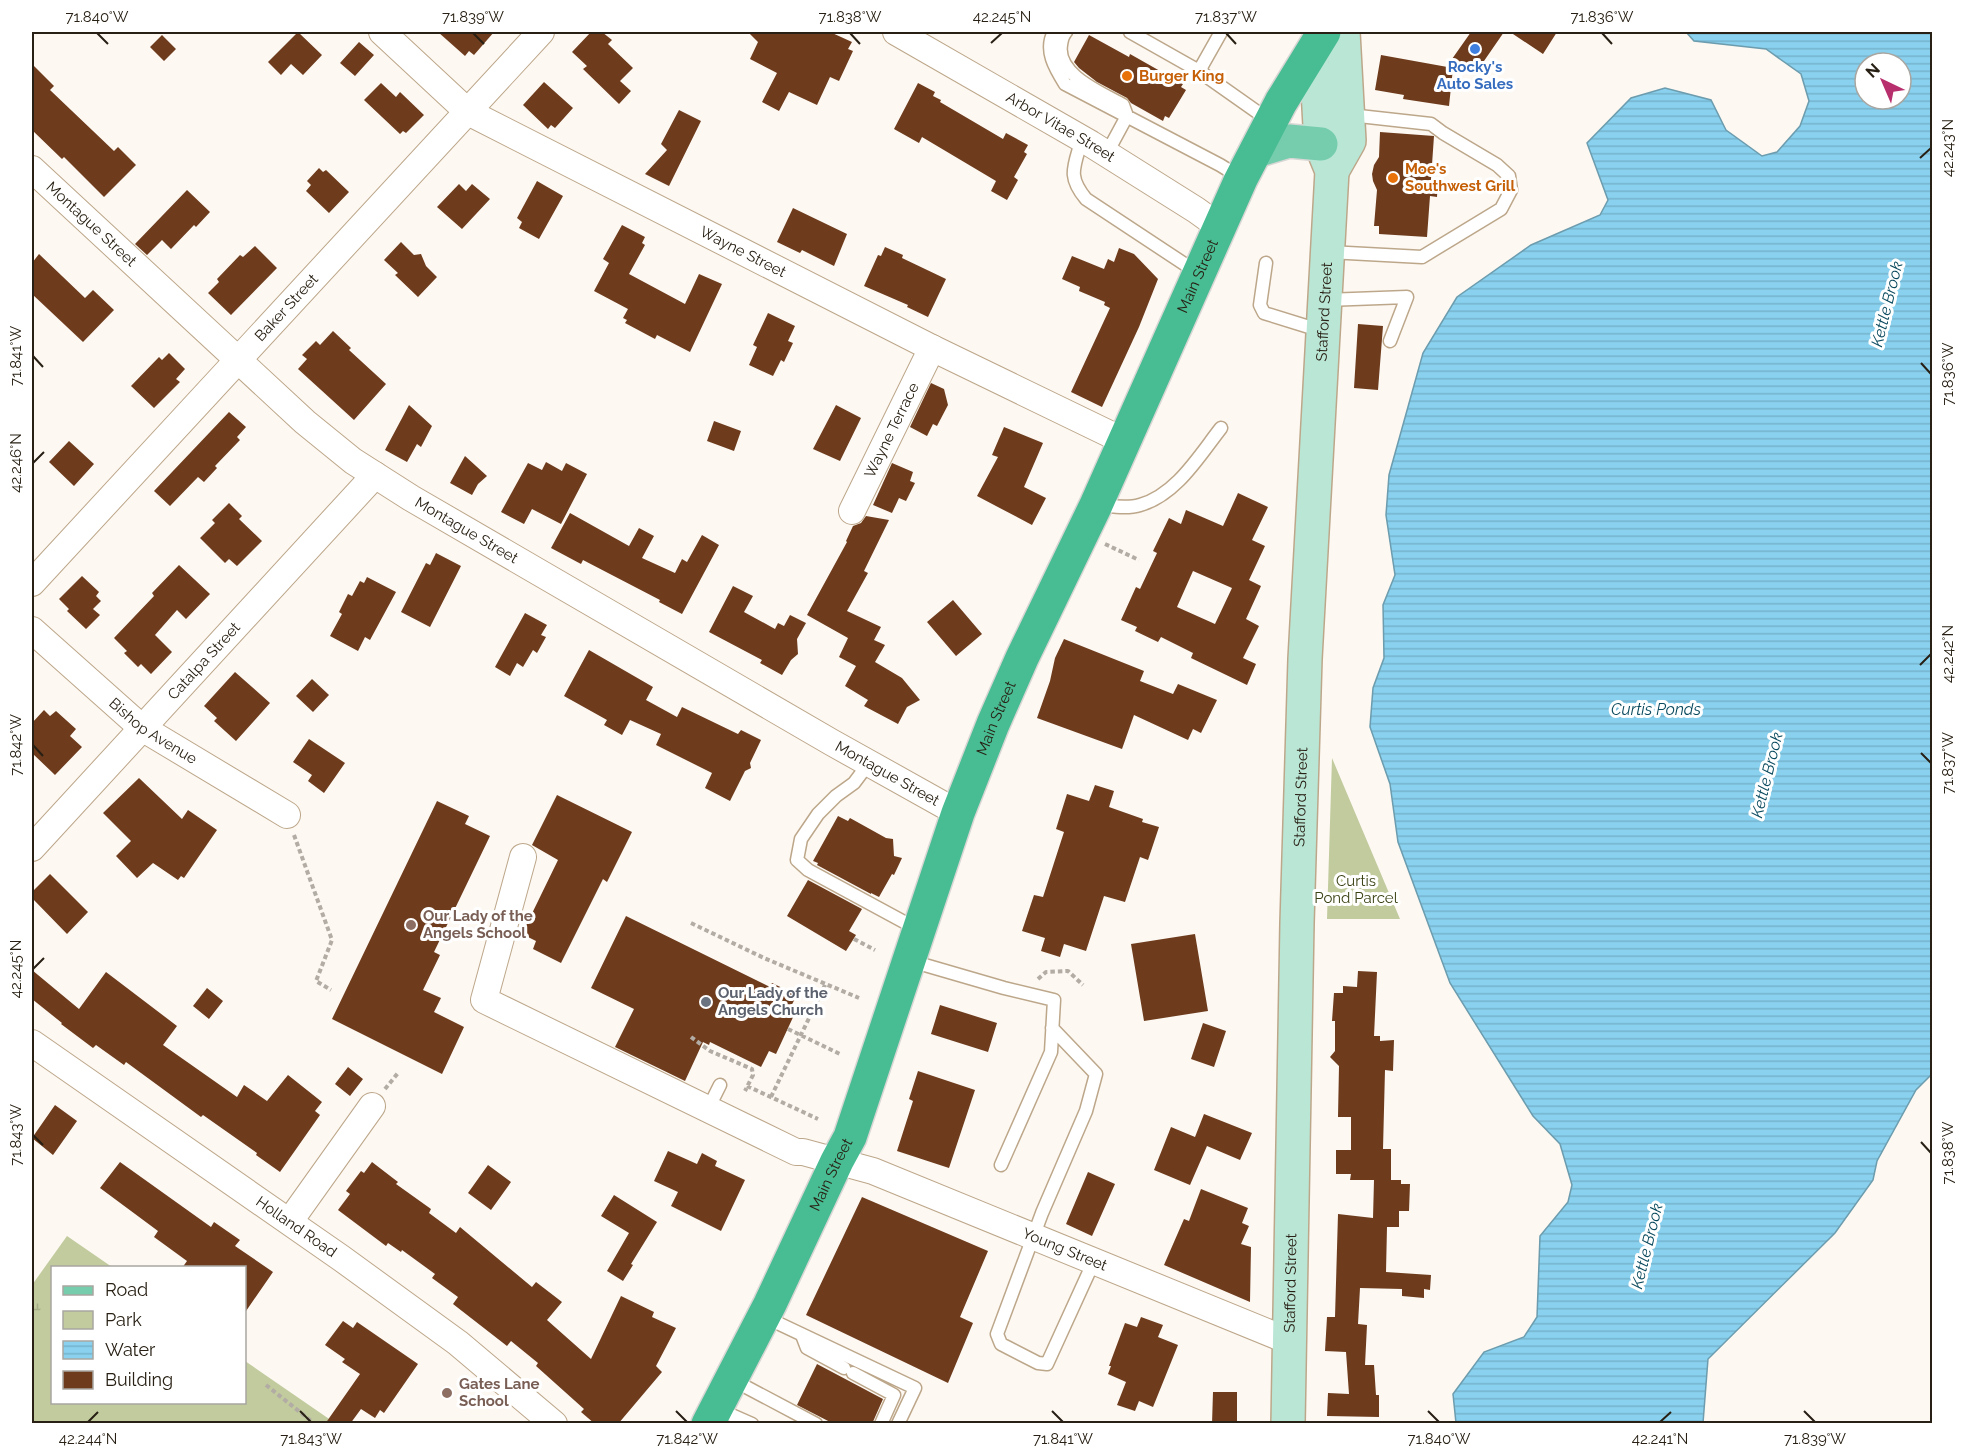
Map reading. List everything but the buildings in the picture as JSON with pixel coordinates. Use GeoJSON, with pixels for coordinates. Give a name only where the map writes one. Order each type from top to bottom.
{"type":"FeatureCollection","features":[{"type":"Feature","properties":{"kind":"highway","name":"Main Street"},"geometry":{"type":"LineString","coordinates":[[712,1416],[764,1316],[850,1137],[958,813],[980,754],[1022,658],[1096,505],[1249,165],[1270,121],[1315,40]]}},
{"type":"Feature","properties":{"kind":"main road","name":"Stafford Street"},"geometry":{"type":"LineString","coordinates":[[1326,157],[1349,141],[1343,32]]}},
{"type":"Feature","properties":{"kind":"main road","name":"Stafford Street"},"geometry":{"type":"LineString","coordinates":[[1288,1424],[1297,935],[1305,659],[1327,252],[1326,157],[1315,40]]}},
{"type":"Feature","properties":{"kind":"main road"},"geometry":{"type":"LineString","coordinates":[[1249,165],[1289,141],[1326,157]]}},
{"type":"Feature","properties":{"kind":"street","name":"Wayne Street"},"geometry":{"type":"LineString","coordinates":[[382,32],[468,112],[932,348],[1124,441]]}},
{"type":"Feature","properties":{"kind":"street","name":"Baker Street"},"geometry":{"type":"LineString","coordinates":[[32,583],[541,32]]}},
{"type":"Feature","properties":{"kind":"street","name":"Arbor Vitae Street"},"geometry":{"type":"LineString","coordinates":[[896,32],[1107,153],[1221,228]]}},
{"type":"Feature","properties":{"kind":"street","name":"Montague Street"},"geometry":{"type":"LineString","coordinates":[[32,169],[336,448],[375,475],[868,763],[958,813]]}},
{"type":"Feature","properties":{"kind":"street","name":"Wayne Terrace"},"geometry":{"type":"LineString","coordinates":[[852,511],[932,348]]}},
{"type":"Feature","properties":{"kind":"street","name":"Catalpa Street"},"geometry":{"type":"LineString","coordinates":[[32,848],[375,475]]}},
{"type":"Feature","properties":{"kind":"street","name":"Bishop Avenue"},"geometry":{"type":"LineString","coordinates":[[32,630],[142,728],[287,815]]}},
{"type":"Feature","properties":{"kind":"street","name":"Young Street"},"geometry":{"type":"LineString","coordinates":[[523,857],[484,1000],[796,1152],[873,1171],[1289,1341]]}},
{"type":"Feature","properties":{"kind":"street","name":"Holland Road"},"geometry":{"type":"LineString","coordinates":[[32,1043],[290,1221],[458,1343],[554,1424]]}},
{"type":"Feature","properties":{"kind":"street"},"geometry":{"type":"LineString","coordinates":[[290,1221],[372,1106]]}},
{"type":"Feature","properties":{"kind":"lane"},"geometry":{"type":"LineString","coordinates":[[1054,32],[1050,47],[1052,63],[1065,84],[1220,165],[1249,165]]}},
{"type":"Feature","properties":{"kind":"lane"},"geometry":{"type":"LineString","coordinates":[[1066,32],[1063,35],[1059,53],[1065,66],[1086,85],[1124,105],[1127,117],[1107,153]]}},
{"type":"Feature","properties":{"kind":"lane"},"geometry":{"type":"LineString","coordinates":[[1130,32],[1199,71],[1270,121]]}},
{"type":"Feature","properties":{"kind":"lane"},"geometry":{"type":"LineString","coordinates":[[1199,71],[1221,32]]}},
{"type":"Feature","properties":{"kind":"lane"},"geometry":{"type":"LineString","coordinates":[[1327,252],[1422,257],[1501,209],[1511,190],[1509,176],[1497,165],[1443,134],[1431,124],[1349,115]]}},
{"type":"Feature","properties":{"kind":"lane"},"geometry":{"type":"LineString","coordinates":[[1082,138],[1074,168],[1076,186],[1086,199],[1200,275]]}},
{"type":"Feature","properties":{"kind":"lane"},"geometry":{"type":"LineString","coordinates":[[1266,263],[1260,305],[1264,313],[1324,316],[1407,297],[1390,341]]}},
{"type":"Feature","properties":{"kind":"lane"},"geometry":{"type":"LineString","coordinates":[[1096,505],[1139,506],[1155,499],[1177,483],[1221,428]]}},
{"type":"Feature","properties":{"kind":"lane"},"geometry":{"type":"LineString","coordinates":[[868,763],[855,783],[836,796],[818,814],[801,839],[797,860],[915,945],[1004,988],[1054,1000],[1051,1052],[1001,1165]]}},
{"type":"Feature","properties":{"kind":"lane"},"geometry":{"type":"LineString","coordinates":[[1052,1028],[1096,1074],[1086,1111],[1062,1164],[997,1334],[1001,1344],[1038,1363],[1047,1364],[1094,1261]]}},
{"type":"Feature","properties":{"kind":"lane"},"geometry":{"type":"LineString","coordinates":[[708,1109],[720,1085]]}},
{"type":"Feature","properties":{"kind":"lane"},"geometry":{"type":"LineString","coordinates":[[764,1316],[915,1388],[898,1424]]}},
{"type":"Feature","properties":{"kind":"lane"},"geometry":{"type":"LineString","coordinates":[[802,1335],[807,1348],[894,1395],[881,1424]]}},
{"type":"Feature","properties":{"kind":"lane"},"geometry":{"type":"LineString","coordinates":[[732,1380],[816,1424]]}},
{"type":"Feature","properties":{"kind":"lane"},"geometry":{"type":"LineString","coordinates":[[712,1416],[752,1424]]}},
{"type":"Feature","properties":{"kind":"path"},"geometry":{"type":"LineString","coordinates":[[1104,543],[1139,560]]}},
{"type":"Feature","properties":{"kind":"path"},"geometry":{"type":"LineString","coordinates":[[287,815],[332,940],[316,981],[331,990]]}},
{"type":"Feature","properties":{"kind":"path"},"geometry":{"type":"LineString","coordinates":[[691,923],[764,958],[859,998]]}},
{"type":"Feature","properties":{"kind":"path"},"geometry":{"type":"LineString","coordinates":[[854,939],[875,950]]}},
{"type":"Feature","properties":{"kind":"path"},"geometry":{"type":"LineString","coordinates":[[771,1097],[826,983]]}},
{"type":"Feature","properties":{"kind":"path"},"geometry":{"type":"LineString","coordinates":[[788,1029],[840,1054]]}},
{"type":"Feature","properties":{"kind":"path"},"geometry":{"type":"LineString","coordinates":[[691,1037],[710,1051],[752,1069],[753,1075],[745,1091]]}},
{"type":"Feature","properties":{"kind":"path"},"geometry":{"type":"LineString","coordinates":[[747,1086],[818,1119]]}},
{"type":"Feature","properties":{"kind":"path"},"geometry":{"type":"LineString","coordinates":[[266,1385],[315,1424]]}},
{"type":"Feature","properties":{"kind":"green space","name":"Curtis Pond Parcel"},"geometry":{"type":"Polygon","coordinates":[[[1332,758],[1400,919],[1327,919],[1332,758]]]}},
{"type":"Feature","properties":{"kind":"green space"},"geometry":{"type":"Polygon","coordinates":[[[67,1236],[111,1266],[51,1266],[51,1404],[246,1404],[246,1362],[335,1423],[32,1424],[32,1285],[67,1236]]]}},
{"type":"Feature","properties":{"kind":"green space"},"geometry":{"type":"Polygon","coordinates":[[[32,1289],[41,1308],[32,1331],[32,1289]]]}},
{"type":"Feature","properties":{"kind":"water","name":"Curtis Ponds"},"geometry":{"type":"Polygon","coordinates":[[[1686,32],[1932,32],[1932,1074],[1916,1090],[1877,1161],[1873,1180],[1835,1233],[1708,1359],[1703,1423],[1456,1423],[1453,1394],[1484,1352],[1524,1337],[1537,1317],[1540,1236],[1568,1202],[1572,1185],[1560,1144],[1533,1116],[1450,983],[1398,842],[1390,784],[1370,727],[1373,688],[1384,658],[1383,605],[1395,575],[1386,515],[1389,475],[1423,353],[1457,297],[1531,245],[1600,215],[1608,200],[1587,143],[1631,98],[1665,88],[1711,100],[1726,130],[1762,156],[1777,152],[1800,126],[1809,101],[1801,74],[1766,49],[1694,41],[1686,32]]]}},
{"type":"Feature","properties":{"kind":"place","name":"Rocky's Auto Sales"},"geometry":{"type":"Point","coordinates":[1475,49]}},
{"type":"Feature","properties":{"kind":"place","name":"Burger King"},"geometry":{"type":"Point","coordinates":[1127,76]}},
{"type":"Feature","properties":{"kind":"place","name":"Moe's Southwest Grill"},"geometry":{"type":"Point","coordinates":[1393,178]}},
{"type":"Feature","properties":{"kind":"place","name":"Our Lady of the Angels School"},"geometry":{"type":"Point","coordinates":[411,925]}},
{"type":"Feature","properties":{"kind":"place","name":"Our Lady of the Angels Church"},"geometry":{"type":"Point","coordinates":[706,1002]}},
{"type":"Feature","properties":{"kind":"place","name":"Gates Lane School"},"geometry":{"type":"Point","coordinates":[447,1393]}},
{"type":"Feature","properties":{"kind":"water label","name":"Kettle Brook"},"geometry":{"type":"Point","coordinates":[1887,304]}},
{"type":"Feature","properties":{"kind":"water label","name":"Kettle Brook"},"geometry":{"type":"Point","coordinates":[1767,775]}},
{"type":"Feature","properties":{"kind":"water label","name":"Kettle Brook"},"geometry":{"type":"Point","coordinates":[1647,1246]}}]}
